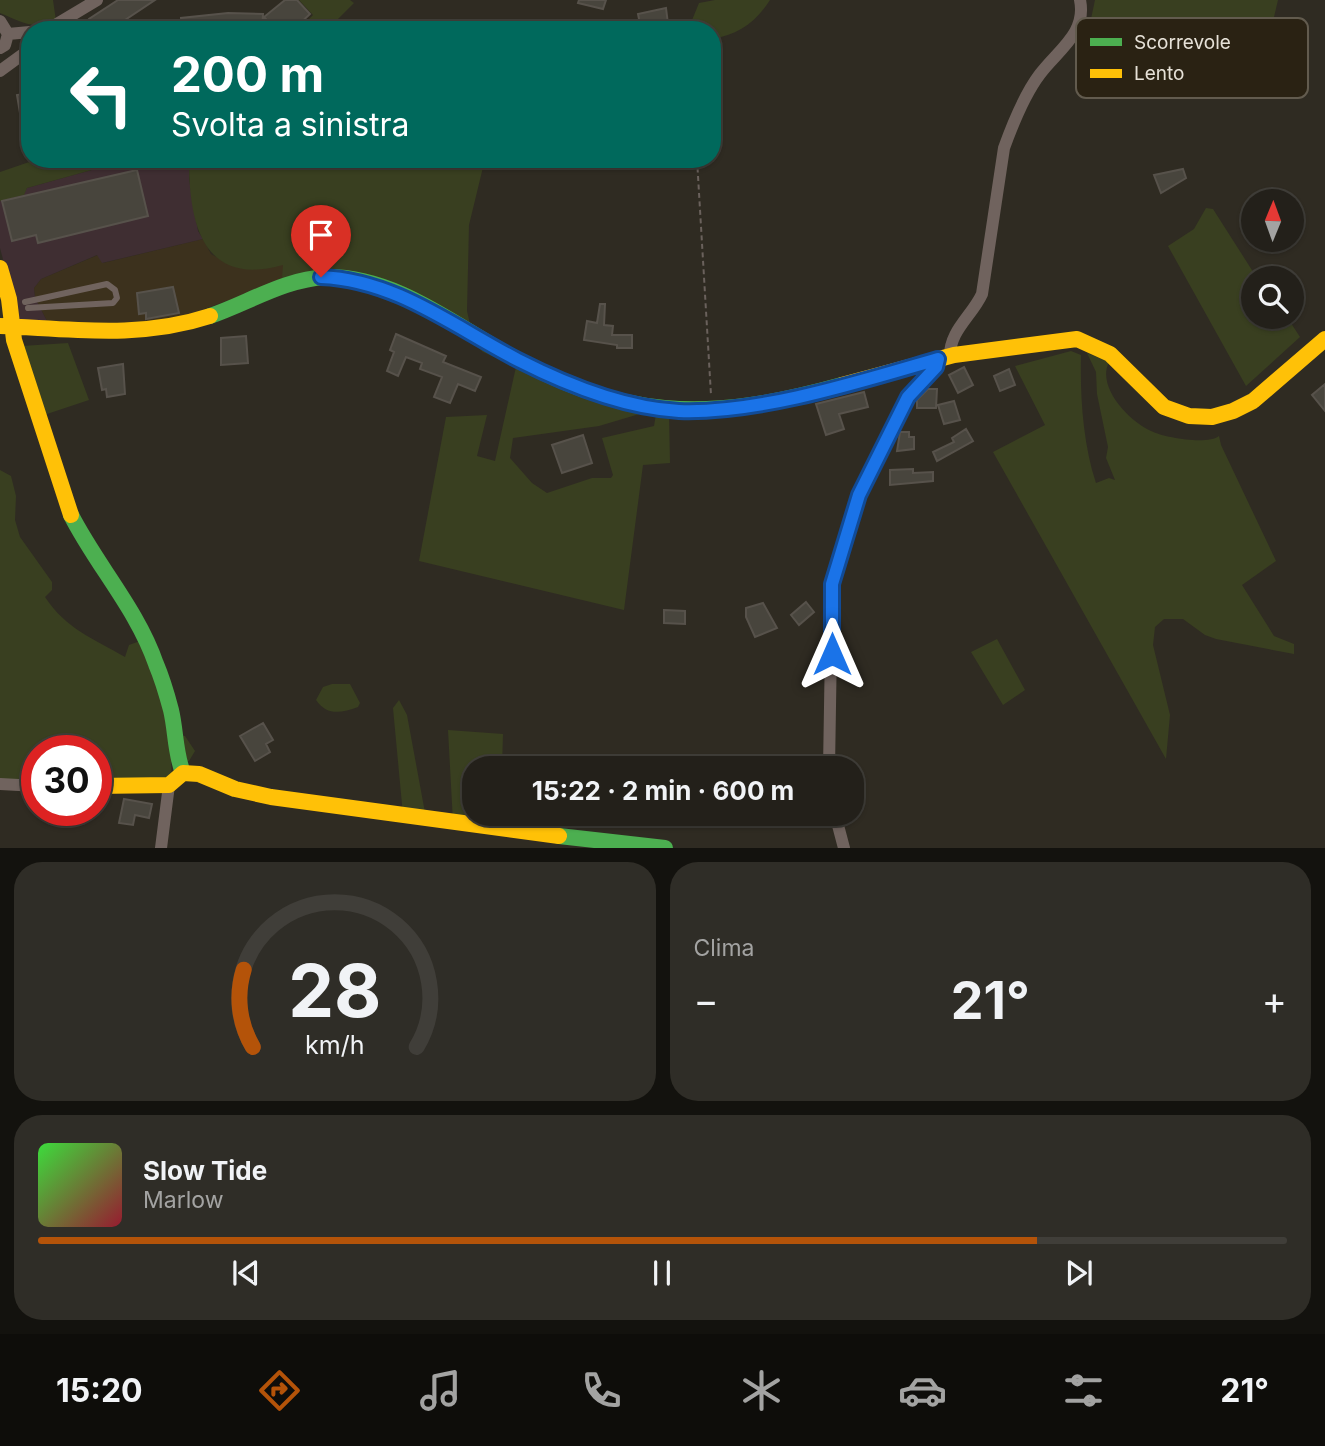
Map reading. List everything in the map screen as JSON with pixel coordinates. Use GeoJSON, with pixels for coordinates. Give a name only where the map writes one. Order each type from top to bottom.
{"type":"FeatureCollection","features":[{"type":"Feature","properties":{"kind":"main road"},"geometry":{"type":"LineString","coordinates":[[0,268],[7,326],[14,340],[70,514],[90,552],[129,607],[156,662],[171,711],[178,761],[183,773]]}},
{"type":"Feature","properties":{"kind":"main road"},"geometry":{"type":"LineString","coordinates":[[7,326],[147,330],[205,317],[292,282],[321,277],[344,278],[412,299],[520,361],[624,402],[680,411],[711,410],[838,388],[944,358],[1077,339],[1094,342],[1108,350],[1164,407],[1209,417],[1241,410],[1277,384],[1325,339]]}},
{"type":"Feature","properties":{"kind":"main road"},"geometry":{"type":"LineString","coordinates":[[112,786],[169,785],[183,773],[199,774],[235,789],[271,797],[449,824],[665,848]]}},
{"type":"Feature","properties":{"kind":"street"},"geometry":{"type":"LineString","coordinates":[[64,21],[97,0]]}},
{"type":"Feature","properties":{"kind":"street"},"geometry":{"type":"LineString","coordinates":[[0,21],[8,34],[5,45],[0,48]]}},
{"type":"Feature","properties":{"kind":"street"},"geometry":{"type":"LineString","coordinates":[[829,756],[832,584],[859,495],[908,397],[944,358],[954,334],[974,313],[982,293],[1004,148],[1012,125],[1039,75],[1076,29]]}},
{"type":"Feature","properties":{"kind":"street"},"geometry":{"type":"LineString","coordinates":[[8,34],[21,33]]}},
{"type":"Feature","properties":{"kind":"street"},"geometry":{"type":"LineString","coordinates":[[0,71],[21,56]]}},
{"type":"Feature","properties":{"kind":"street"},"geometry":{"type":"LineString","coordinates":[[0,784],[21,785]]}},
{"type":"Feature","properties":{"kind":"street"},"geometry":{"type":"LineString","coordinates":[[161,848],[169,785]]}},
{"type":"Feature","properties":{"kind":"street"},"geometry":{"type":"LineString","coordinates":[[838,826],[844,848]]}},
{"type":"Feature","properties":{"kind":"lane"},"geometry":{"type":"LineString","coordinates":[[107,284],[115,290],[117,298],[113,303],[26,305],[107,284]]}},
{"type":"Feature","properties":{"kind":"path"},"geometry":{"type":"LineString","coordinates":[[698,168],[711,410]]}},
{"type":"Feature","properties":{"kind":"shaded area"},"geometry":{"type":"Polygon","coordinates":[[[99,168],[190,168],[198,231],[203,239],[102,263],[97,255],[41,279],[34,288],[35,298],[48,323],[16,321],[16,309],[0,248],[0,201],[23,195],[27,188],[99,168]]]}},
{"type":"Feature","properties":{"kind":"shaded area"},"geometry":{"type":"Polygon","coordinates":[[[203,239],[211,254],[229,264],[251,269],[284,264],[284,280],[177,319],[136,325],[48,323],[35,298],[34,288],[41,279],[98,255],[103,263],[203,239]]]}},
{"type":"Feature","properties":{"kind":"green space"},"geometry":{"type":"Polygon","coordinates":[[[0,0],[53,0],[56,21],[21,22],[0,13],[0,0]]]}},
{"type":"Feature","properties":{"kind":"green space"},"geometry":{"type":"Polygon","coordinates":[[[299,0],[350,0],[354,3],[336,21],[307,21],[313,15],[299,0]]]}},
{"type":"Feature","properties":{"kind":"green space"},"geometry":{"type":"Polygon","coordinates":[[[715,0],[770,0],[752,21],[738,31],[721,36],[721,21],[692,21],[699,3],[715,0]]]}},
{"type":"Feature","properties":{"kind":"green space"},"geometry":{"type":"Polygon","coordinates":[[[1095,0],[1278,0],[1274,18],[1091,18],[1095,0]]]}},
{"type":"Feature","properties":{"kind":"green space"},"geometry":{"type":"Polygon","coordinates":[[[21,165],[21,168],[99,168],[27,188],[24,195],[0,201],[0,172],[21,165]]]}},
{"type":"Feature","properties":{"kind":"green space"},"geometry":{"type":"Polygon","coordinates":[[[189,168],[483,168],[469,225],[467,311],[470,324],[405,292],[282,278],[283,265],[256,270],[234,267],[218,258],[197,227],[189,168]]]}},
{"type":"Feature","properties":{"kind":"green space"},"geometry":{"type":"Polygon","coordinates":[[[1206,208],[1213,209],[1249,266],[1241,266],[1241,329],[1295,329],[1300,337],[1246,386],[1168,246],[1194,229],[1206,208]]]}},
{"type":"Feature","properties":{"kind":"green space"},"geometry":{"type":"Polygon","coordinates":[[[472,342],[646,412],[599,426],[513,438],[510,458],[532,483],[547,493],[592,478],[611,478],[613,475],[602,438],[654,426],[656,414],[669,414],[670,463],[643,465],[624,610],[419,561],[446,417],[487,415],[477,456],[495,461],[516,367],[483,352],[472,342]]]}},
{"type":"Feature","properties":{"kind":"green space"},"geometry":{"type":"Polygon","coordinates":[[[68,343],[89,400],[44,415],[22,346],[68,343]]]}},
{"type":"Feature","properties":{"kind":"green space"},"geometry":{"type":"Polygon","coordinates":[[[1071,351],[1081,355],[1083,420],[1096,483],[1109,478],[1115,480],[1106,458],[1108,447],[1097,394],[1096,372],[1087,353],[1109,362],[1106,372],[1111,392],[1125,412],[1143,426],[1157,434],[1186,440],[1206,440],[1219,436],[1276,561],[1242,585],[1274,636],[1294,644],[1294,654],[1216,639],[1205,635],[1183,619],[1164,619],[1155,627],[1153,645],[1170,715],[1166,759],[993,452],[1045,425],[1015,366],[1071,351]]]}},
{"type":"Feature","properties":{"kind":"green space"},"geometry":{"type":"Polygon","coordinates":[[[0,470],[11,476],[16,496],[15,520],[20,537],[52,582],[52,590],[45,597],[71,625],[125,657],[129,645],[140,641],[179,736],[185,736],[195,751],[189,761],[171,762],[172,781],[112,782],[112,735],[21,735],[21,781],[0,781],[0,470]]]}},
{"type":"Feature","properties":{"kind":"green space"},"geometry":{"type":"Polygon","coordinates":[[[997,639],[1025,690],[1003,705],[971,652],[997,639]]]}},
{"type":"Feature","properties":{"kind":"green space"},"geometry":{"type":"Polygon","coordinates":[[[350,684],[360,703],[358,707],[335,712],[320,705],[316,700],[323,687],[350,684]]]}},
{"type":"Feature","properties":{"kind":"green space"},"geometry":{"type":"Polygon","coordinates":[[[399,700],[407,715],[426,818],[403,815],[393,708],[399,700]]]}},
{"type":"Feature","properties":{"kind":"green space"},"geometry":{"type":"Polygon","coordinates":[[[448,730],[503,734],[502,756],[462,756],[462,823],[453,822],[448,730]]]}},
{"type":"Feature","properties":{"kind":"building"},"geometry":{"type":"Polygon","coordinates":[[[118,0],[155,0],[124,21],[89,19],[118,0]]]}},
{"type":"Feature","properties":{"kind":"building"},"geometry":{"type":"Polygon","coordinates":[[[285,0],[297,0],[310,14],[303,21],[268,21],[264,17],[285,0]]]}},
{"type":"Feature","properties":{"kind":"building"},"geometry":{"type":"Polygon","coordinates":[[[579,0],[606,0],[603,9],[578,3],[579,0]]]}},
{"type":"Feature","properties":{"kind":"building"},"geometry":{"type":"Polygon","coordinates":[[[666,8],[668,21],[639,21],[638,14],[666,8]]]}},
{"type":"Feature","properties":{"kind":"building"},"geometry":{"type":"Polygon","coordinates":[[[228,13],[263,14],[263,21],[181,21],[181,18],[228,13]]]}},
{"type":"Feature","properties":{"kind":"building"},"geometry":{"type":"Polygon","coordinates":[[[21,94],[20,113],[17,95],[21,94]]]}},
{"type":"Feature","properties":{"kind":"building"},"geometry":{"type":"Polygon","coordinates":[[[1183,169],[1186,178],[1161,193],[1154,175],[1183,169]]]}},
{"type":"Feature","properties":{"kind":"building"},"geometry":{"type":"Polygon","coordinates":[[[137,170],[148,216],[38,243],[36,235],[12,241],[2,201],[137,170]]]}},
{"type":"Feature","properties":{"kind":"building"},"geometry":{"type":"Polygon","coordinates":[[[173,287],[179,313],[146,319],[146,313],[139,314],[137,293],[173,287]]]}},
{"type":"Feature","properties":{"kind":"building"},"geometry":{"type":"Polygon","coordinates":[[[600,304],[605,304],[604,325],[613,326],[612,335],[632,335],[632,348],[617,348],[617,345],[584,340],[587,321],[597,323],[600,304]]]}},
{"type":"Feature","properties":{"kind":"building"},"geometry":{"type":"Polygon","coordinates":[[[396,334],[446,356],[443,362],[481,377],[475,391],[458,384],[450,403],[434,397],[442,377],[420,369],[422,363],[406,357],[398,376],[387,371],[394,352],[390,350],[396,334]]]}},
{"type":"Feature","properties":{"kind":"building"},"geometry":{"type":"Polygon","coordinates":[[[246,336],[248,363],[221,365],[221,338],[246,336]]]}},
{"type":"Feature","properties":{"kind":"building"},"geometry":{"type":"Polygon","coordinates":[[[123,364],[125,394],[107,397],[106,389],[102,390],[98,368],[123,364]]]}},
{"type":"Feature","properties":{"kind":"building"},"geometry":{"type":"Polygon","coordinates":[[[964,367],[973,385],[958,393],[949,375],[964,367]]]}},
{"type":"Feature","properties":{"kind":"building"},"geometry":{"type":"Polygon","coordinates":[[[1009,369],[1015,385],[1000,391],[994,376],[1009,369]]]}},
{"type":"Feature","properties":{"kind":"building"},"geometry":{"type":"Polygon","coordinates":[[[1325,384],[1325,411],[1312,395],[1325,384]]]}},
{"type":"Feature","properties":{"kind":"building"},"geometry":{"type":"Polygon","coordinates":[[[928,389],[937,389],[936,408],[917,408],[917,400],[928,389]]]}},
{"type":"Feature","properties":{"kind":"building"},"geometry":{"type":"Polygon","coordinates":[[[864,392],[868,407],[839,414],[844,429],[826,435],[816,404],[864,392]]]}},
{"type":"Feature","properties":{"kind":"building"},"geometry":{"type":"Polygon","coordinates":[[[954,401],[960,420],[944,424],[938,405],[954,401]]]}},
{"type":"Feature","properties":{"kind":"building"},"geometry":{"type":"Polygon","coordinates":[[[966,429],[973,441],[937,461],[933,452],[954,442],[952,438],[966,429]]]}},
{"type":"Feature","properties":{"kind":"building"},"geometry":{"type":"Polygon","coordinates":[[[900,432],[909,432],[909,437],[914,437],[914,449],[897,451],[900,432]]]}},
{"type":"Feature","properties":{"kind":"building"},"geometry":{"type":"Polygon","coordinates":[[[583,435],[592,463],[562,473],[552,445],[583,435]]]}},
{"type":"Feature","properties":{"kind":"building"},"geometry":{"type":"Polygon","coordinates":[[[913,469],[913,473],[933,472],[933,481],[890,485],[890,470],[913,469]]]}},
{"type":"Feature","properties":{"kind":"building"},"geometry":{"type":"Polygon","coordinates":[[[806,602],[814,612],[799,625],[791,615],[806,602]]]}},
{"type":"Feature","properties":{"kind":"building"},"geometry":{"type":"Polygon","coordinates":[[[763,603],[777,628],[755,637],[746,617],[746,608],[763,603]]]}},
{"type":"Feature","properties":{"kind":"building"},"geometry":{"type":"Polygon","coordinates":[[[664,610],[685,611],[685,624],[664,623],[664,610]]]}},
{"type":"Feature","properties":{"kind":"building"},"geometry":{"type":"Polygon","coordinates":[[[263,723],[273,740],[266,744],[270,752],[255,761],[240,736],[263,723]]]}},
{"type":"Feature","properties":{"kind":"building"},"geometry":{"type":"Polygon","coordinates":[[[124,799],[152,804],[149,818],[135,815],[133,825],[119,823],[124,799]]]}},
{"type":"Feature","properties":{"kind":"traffic: fast"},"geometry":{"type":"LineString","coordinates":[[210,316],[296,282],[326,277],[349,278],[372,283],[415,300],[540,371],[583,390],[624,402],[664,408],[748,406],[842,385]]}},
{"type":"Feature","properties":{"kind":"traffic: fast"},"geometry":{"type":"LineString","coordinates":[[71,515],[128,606],[148,644],[173,718],[178,758],[183,773]]}},
{"type":"Feature","properties":{"kind":"traffic: fast"},"geometry":{"type":"LineString","coordinates":[[559,836],[665,848]]}},
{"type":"Feature","properties":{"kind":"traffic: slow"},"geometry":{"type":"LineString","coordinates":[[0,268],[9,299],[14,340],[71,515]]}},
{"type":"Feature","properties":{"kind":"traffic: slow"},"geometry":{"type":"LineString","coordinates":[[0,326],[132,330],[158,328],[210,316]]}},
{"type":"Feature","properties":{"kind":"traffic: slow"},"geometry":{"type":"LineString","coordinates":[[842,385],[954,355],[1077,339],[1110,354],[1164,407],[1189,416],[1212,417],[1253,401],[1325,339]]}},
{"type":"Feature","properties":{"kind":"traffic: slow"},"geometry":{"type":"LineString","coordinates":[[112,786],[169,785],[183,773],[199,774],[235,789],[271,797],[559,836]]}},
{"type":"Feature","properties":{"kind":"route"},"geometry":{"type":"LineString","coordinates":[[321,277],[344,278],[412,299],[520,361],[624,402],[651,408],[711,410],[744,405],[838,388],[938,359],[936,367],[908,397],[859,495],[832,584],[832,654]]}}]}
